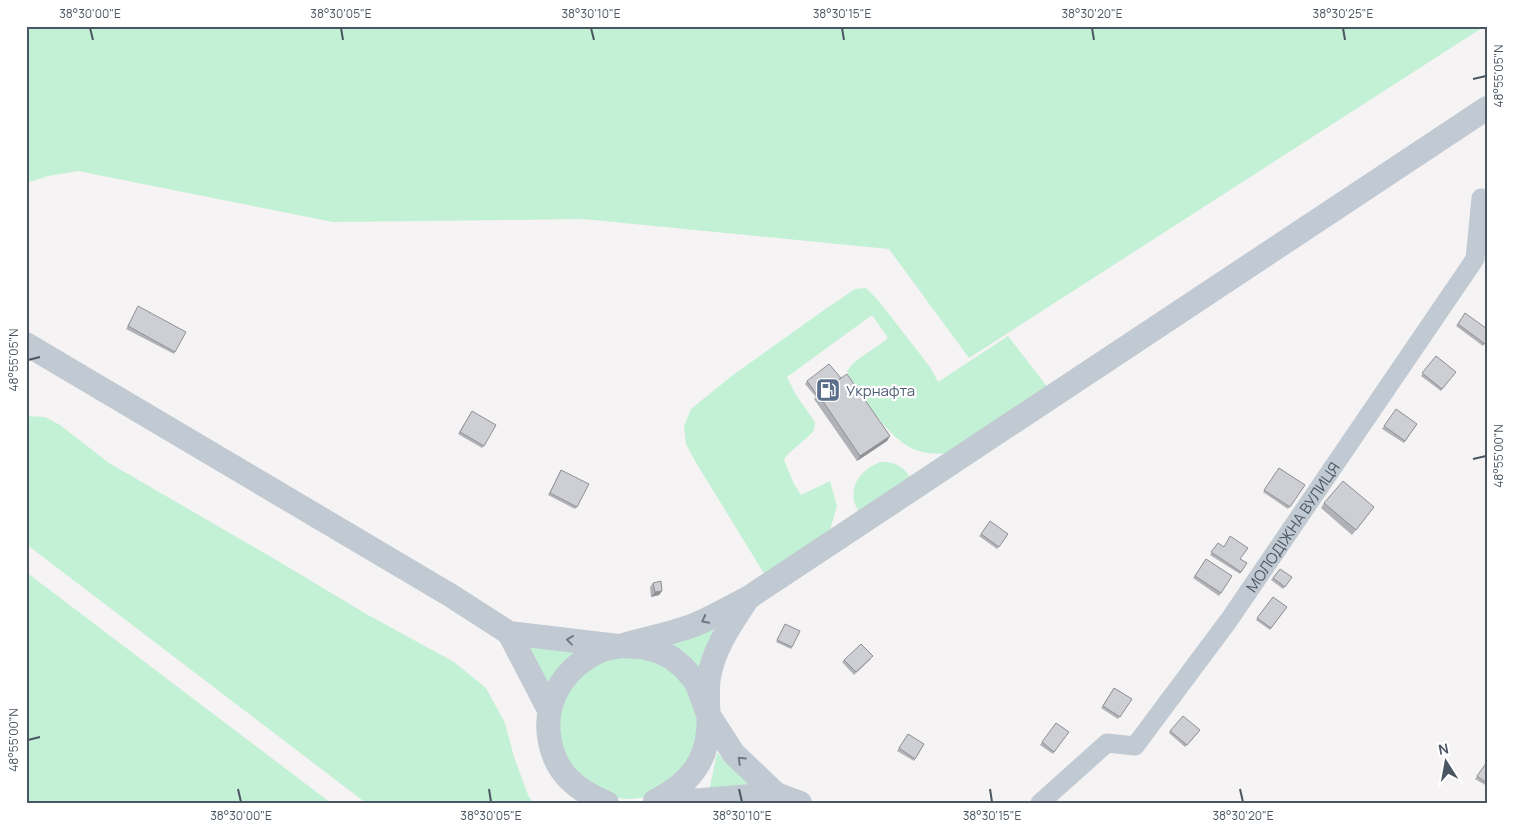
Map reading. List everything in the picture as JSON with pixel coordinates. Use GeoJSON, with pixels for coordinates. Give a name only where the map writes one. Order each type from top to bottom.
{"type":"FeatureCollection","features":[{"type":"Feature","properties":{"kind":"street"},"geometry":{"type":"LineString","coordinates":[[607,803],[588,795],[572,783],[560,768],[552,751],[548,731],[549,710],[557,687],[571,670],[598,651],[694,625],[748,598],[1487,108]]}},
{"type":"Feature","properties":{"kind":"street","name":"МОЛОДІЖНА ВУЛИЦЯ"},"geometry":{"type":"LineString","coordinates":[[1040,803],[1107,743],[1135,746],[1229,620],[1474,259],[1481,198]]}},
{"type":"Feature","properties":{"kind":"street"},"geometry":{"type":"LineString","coordinates":[[26,344],[442,590],[508,633],[641,647],[660,652],[672,658],[696,682],[708,714],[734,754],[776,794],[800,803]]}},
{"type":"Feature","properties":{"kind":"street"},"geometry":{"type":"LineString","coordinates":[[701,802],[708,731],[709,677],[720,642],[748,598]]}},
{"type":"Feature","properties":{"kind":"street"},"geometry":{"type":"LineString","coordinates":[[508,633],[549,710]]}},
{"type":"Feature","properties":{"kind":"street"},"geometry":{"type":"LineString","coordinates":[[651,802],[672,793],[685,782],[698,764],[706,746]]}},
{"type":"Feature","properties":{"kind":"street"},"geometry":{"type":"LineString","coordinates":[[651,802],[701,802],[776,794]]}},
{"type":"Feature","properties":{"kind":"green space"},"geometry":{"type":"Polygon","coordinates":[[[26,26],[1485,26],[969,358],[889,249],[583,219],[333,222],[78,171],[48,176],[26,183],[26,26]]]}},
{"type":"Feature","properties":{"kind":"green space"},"geometry":{"type":"Polygon","coordinates":[[[866,288],[878,300],[930,367],[938,382],[1008,336],[1052,393],[951,452],[937,454],[925,453],[914,449],[887,429],[850,381],[847,371],[851,366],[888,338],[872,315],[787,377],[796,395],[815,422],[814,430],[811,434],[787,455],[784,460],[801,495],[830,481],[837,506],[829,533],[768,580],[695,461],[686,444],[684,426],[691,409],[733,375],[855,289],[866,288]]]}},
{"type":"Feature","properties":{"kind":"green space"},"geometry":{"type":"Polygon","coordinates":[[[26,416],[45,417],[60,425],[109,463],[368,615],[454,662],[486,688],[505,723],[514,757],[528,795],[533,803],[366,803],[26,544],[26,416]]]}},
{"type":"Feature","properties":{"kind":"green space"},"geometry":{"type":"Polygon","coordinates":[[[881,462],[892,463],[902,468],[909,475],[913,485],[859,512],[853,496],[856,482],[866,470],[881,462]]]}},
{"type":"Feature","properties":{"kind":"green space"},"geometry":{"type":"Polygon","coordinates":[[[26,572],[331,803],[26,803],[26,572]]]}},
{"type":"Feature","properties":{"kind":"green space"},"geometry":{"type":"Polygon","coordinates":[[[716,623],[699,669],[666,641],[716,623]]]}},
{"type":"Feature","properties":{"kind":"green space"},"geometry":{"type":"Polygon","coordinates":[[[525,644],[576,651],[549,685],[525,644]]]}},
{"type":"Feature","properties":{"kind":"green space"},"geometry":{"type":"Polygon","coordinates":[[[629,655],[656,661],[669,667],[680,676],[689,687],[695,700],[701,727],[695,754],[689,767],[680,778],[669,787],[656,793],[629,799],[602,793],[589,787],[578,778],[569,767],[563,754],[557,727],[563,700],[569,687],[578,676],[589,667],[602,661],[629,655]]]}},
{"type":"Feature","properties":{"kind":"green space"},"geometry":{"type":"Polygon","coordinates":[[[717,753],[751,784],[709,791],[717,753]]]}},
{"type":"Feature","properties":{"kind":"building"},"geometry":{"type":"Polygon","coordinates":[[[138,306],[186,332],[175,352],[128,326],[138,306]]]}},
{"type":"Feature","properties":{"kind":"building"},"geometry":{"type":"Polygon","coordinates":[[[1465,313],[1487,329],[1487,341],[1485,344],[1458,324],[1465,313]]]}},
{"type":"Feature","properties":{"kind":"building"},"geometry":{"type":"Polygon","coordinates":[[[1436,356],[1456,372],[1442,389],[1422,373],[1436,356]]]}},
{"type":"Feature","properties":{"kind":"building"},"geometry":{"type":"Polygon","coordinates":[[[829,364],[841,378],[817,395],[807,381],[829,364]]]}},
{"type":"Feature","properties":{"kind":"building"},"geometry":{"type":"Polygon","coordinates":[[[847,374],[890,436],[860,456],[818,394],[847,374]]]}},
{"type":"Feature","properties":{"kind":"building"},"geometry":{"type":"Polygon","coordinates":[[[1396,409],[1417,424],[1405,441],[1384,426],[1396,409]]]}},
{"type":"Feature","properties":{"kind":"building"},"geometry":{"type":"Polygon","coordinates":[[[472,411],[496,425],[484,446],[460,432],[472,411]]]}},
{"type":"Feature","properties":{"kind":"building"},"geometry":{"type":"Polygon","coordinates":[[[1279,468],[1305,485],[1290,507],[1264,490],[1279,468]]]}},
{"type":"Feature","properties":{"kind":"building"},"geometry":{"type":"Polygon","coordinates":[[[561,470],[589,484],[577,507],[550,493],[561,470]]]}},
{"type":"Feature","properties":{"kind":"building"},"geometry":{"type":"Polygon","coordinates":[[[1343,481],[1374,507],[1356,530],[1324,503],[1343,481]]]}},
{"type":"Feature","properties":{"kind":"building"},"geometry":{"type":"Polygon","coordinates":[[[990,521],[1008,534],[999,547],[981,534],[990,521]]]}},
{"type":"Feature","properties":{"kind":"building"},"geometry":{"type":"Polygon","coordinates":[[[1230,536],[1248,548],[1240,559],[1247,563],[1241,572],[1211,552],[1218,543],[1224,547],[1230,536]]]}},
{"type":"Feature","properties":{"kind":"building"},"geometry":{"type":"Polygon","coordinates":[[[1206,559],[1232,576],[1221,593],[1195,576],[1206,559]]]}},
{"type":"Feature","properties":{"kind":"building"},"geometry":{"type":"Polygon","coordinates":[[[1280,569],[1292,577],[1285,587],[1273,578],[1280,569]]]}},
{"type":"Feature","properties":{"kind":"building"},"geometry":{"type":"Polygon","coordinates":[[[661,581],[662,591],[655,592],[653,583],[661,581]]]}},
{"type":"Feature","properties":{"kind":"building"},"geometry":{"type":"Polygon","coordinates":[[[1273,597],[1287,607],[1271,628],[1257,618],[1273,597]]]}},
{"type":"Feature","properties":{"kind":"building"},"geometry":{"type":"Polygon","coordinates":[[[785,624],[800,631],[792,647],[777,640],[785,624]]]}},
{"type":"Feature","properties":{"kind":"building"},"geometry":{"type":"Polygon","coordinates":[[[861,644],[873,656],[856,672],[844,660],[861,644]]]}},
{"type":"Feature","properties":{"kind":"building"},"geometry":{"type":"Polygon","coordinates":[[[1114,688],[1132,699],[1120,717],[1103,706],[1114,688]]]}},
{"type":"Feature","properties":{"kind":"building"},"geometry":{"type":"Polygon","coordinates":[[[1183,716],[1200,730],[1187,745],[1170,731],[1183,716]]]}},
{"type":"Feature","properties":{"kind":"building"},"geometry":{"type":"Polygon","coordinates":[[[1056,723],[1069,732],[1054,752],[1042,742],[1056,723]]]}},
{"type":"Feature","properties":{"kind":"building"},"geometry":{"type":"Polygon","coordinates":[[[908,734],[924,744],[915,759],[899,748],[908,734]]]}},
{"type":"Feature","properties":{"kind":"building"},"geometry":{"type":"Polygon","coordinates":[[[1487,762],[1487,783],[1477,776],[1487,762]]]}},
{"type":"Feature","properties":{"kind":"place","name":"Укрнафта"},"geometry":{"type":"Point","coordinates":[828,390]}}]}
